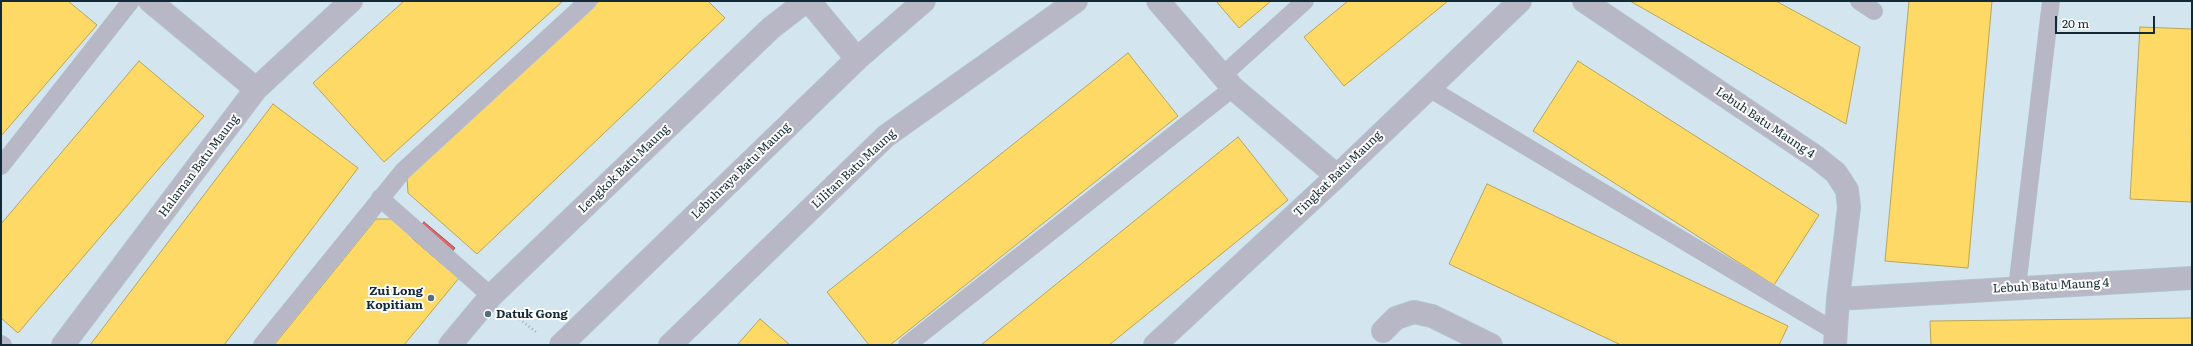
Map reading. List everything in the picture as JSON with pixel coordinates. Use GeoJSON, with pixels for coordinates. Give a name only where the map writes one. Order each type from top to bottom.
{"type":"FeatureCollection","features":[{"type":"Feature","properties":{"kind":"street"},"geometry":{"type":"LineString","coordinates":[[150,1],[256,90]]}},
{"type":"Feature","properties":{"kind":"street","name":"Halaman Batu Maung"},"geometry":{"type":"LineString","coordinates":[[64,345],[256,90],[351,1]]}},
{"type":"Feature","properties":{"kind":"street","name":"Lengkok Batu Maung"},"geometry":{"type":"LineString","coordinates":[[450,345],[492,296],[771,28],[807,1],[857,59]]}},
{"type":"Feature","properties":{"kind":"street","name":"Lebuhraya Batu Maung"},"geometry":{"type":"LineString","coordinates":[[561,345],[857,59],[924,1]]}},
{"type":"Feature","properties":{"kind":"street","name":"Lilitan Batu Maung"},"geometry":{"type":"LineString","coordinates":[[670,345],[886,136],[1076,1]]}},
{"type":"Feature","properties":{"kind":"street"},"geometry":{"type":"LineString","coordinates":[[1158,1],[1228,81],[1337,176]]}},
{"type":"Feature","properties":{"kind":"street","name":"Tingkat Batu Maung"},"geometry":{"type":"LineString","coordinates":[[1155,345],[1337,176],[1427,87],[1520,1]]}},
{"type":"Feature","properties":{"kind":"street","name":"Lebuh Batu Maung 4"},"geometry":{"type":"LineString","coordinates":[[1584,1],[1816,157],[1836,173],[1847,190],[1849,207],[1838,299],[1836,339]]}},
{"type":"Feature","properties":{"kind":"street","name":"Lebuh Batu Maung 4"},"geometry":{"type":"LineString","coordinates":[[1838,299],[2192,278]]}},
{"type":"Feature","properties":{"kind":"street"},"geometry":{"type":"LineString","coordinates":[[1381,338],[1396,318],[1414,312],[1432,316],[1492,345]]}},
{"type":"Feature","properties":{"kind":"lane"},"geometry":{"type":"LineString","coordinates":[[1,166],[131,1]]}},
{"type":"Feature","properties":{"kind":"lane"},"geometry":{"type":"LineString","coordinates":[[262,345],[403,171],[588,1]]}},
{"type":"Feature","properties":{"kind":"lane"},"geometry":{"type":"LineString","coordinates":[[907,345],[1228,81],[1305,1]]}},
{"type":"Feature","properties":{"kind":"lane"},"geometry":{"type":"LineString","coordinates":[[1859,1],[1874,11]]}},
{"type":"Feature","properties":{"kind":"lane"},"geometry":{"type":"LineString","coordinates":[[2017,288],[2051,1]]}},
{"type":"Feature","properties":{"kind":"lane"},"geometry":{"type":"LineString","coordinates":[[1427,87],[1836,339]]}},
{"type":"Feature","properties":{"kind":"lane"},"geometry":{"type":"LineString","coordinates":[[380,198],[492,296]]}},
{"type":"Feature","properties":{"kind":"path"},"geometry":{"type":"LineString","coordinates":[[492,296],[539,335]]}},
{"type":"Feature","properties":{"kind":"building: Homes"},"geometry":{"type":"Polygon","coordinates":[[[1,1],[68,1],[97,25],[1,136],[1,1]]]}},
{"type":"Feature","properties":{"kind":"building: Homes"},"geometry":{"type":"Polygon","coordinates":[[[404,1],[563,1],[384,162],[313,83],[404,1]]]}},
{"type":"Feature","properties":{"kind":"building: Homes"},"geometry":{"type":"Polygon","coordinates":[[[599,1],[708,1],[725,18],[477,254],[408,193],[407,177],[599,1]]]}},
{"type":"Feature","properties":{"kind":"building: Homes"},"geometry":{"type":"Polygon","coordinates":[[[1216,1],[1271,1],[1239,28],[1216,1]]]}},
{"type":"Feature","properties":{"kind":"building: Homes"},"geometry":{"type":"Polygon","coordinates":[[[1348,1],[1448,1],[1344,86],[1304,37],[1348,1]]]}},
{"type":"Feature","properties":{"kind":"building: Homes"},"geometry":{"type":"Polygon","coordinates":[[[1630,1],[1776,1],[1860,47],[1846,124],[1630,1]]]}},
{"type":"Feature","properties":{"kind":"building: Homes"},"geometry":{"type":"Polygon","coordinates":[[[1909,1],[1992,1],[1968,268],[1885,261],[1909,1]]]}},
{"type":"Feature","properties":{"kind":"building: Homes"},"geometry":{"type":"Polygon","coordinates":[[[2140,27],[2192,29],[2191,202],[2130,199],[2140,27]]]}},
{"type":"Feature","properties":{"kind":"building: Homes"},"geometry":{"type":"Polygon","coordinates":[[[1128,53],[1178,116],[890,345],[869,345],[827,292],[1128,53]]]}},
{"type":"Feature","properties":{"kind":"building: Homes"},"geometry":{"type":"Polygon","coordinates":[[[139,61],[204,116],[18,333],[1,318],[1,224],[139,61]]]}},
{"type":"Feature","properties":{"kind":"building: Homes"},"geometry":{"type":"Polygon","coordinates":[[[1578,61],[1819,215],[1774,285],[1533,131],[1578,61]]]}},
{"type":"Feature","properties":{"kind":"building: Homes"},"geometry":{"type":"Polygon","coordinates":[[[273,104],[358,168],[224,345],[90,345],[273,104]]]}},
{"type":"Feature","properties":{"kind":"building: Homes"},"geometry":{"type":"Polygon","coordinates":[[[1238,137],[1288,200],[1109,345],[981,345],[1238,137]]]}},
{"type":"Feature","properties":{"kind":"building: Homes"},"geometry":{"type":"Polygon","coordinates":[[[1487,184],[1788,326],[1779,345],[1621,345],[1449,264],[1487,184]]]}},
{"type":"Feature","properties":{"kind":"building: Homes"},"geometry":{"type":"Polygon","coordinates":[[[376,219],[391,219],[459,278],[404,345],[274,345],[376,219]]]}},
{"type":"Feature","properties":{"kind":"building: Homes"},"geometry":{"type":"Polygon","coordinates":[[[2192,318],[2192,345],[1931,345],[1930,321],[2192,318]]]}},
{"type":"Feature","properties":{"kind":"building: Homes"},"geometry":{"type":"Polygon","coordinates":[[[760,319],[790,345],[737,345],[760,319]]]}},
{"type":"Feature","properties":{"kind":"building: Shops"},"geometry":{"type":"Polygon","coordinates":[[[424,222],[455,248],[442,264],[412,238],[424,222]]]}},
{"type":"Feature","properties":{"kind":"place","name":"Zui Long Kopitiam"},"geometry":{"type":"Point","coordinates":[431,298]}},
{"type":"Feature","properties":{"kind":"place","name":"Datuk Gong"},"geometry":{"type":"Point","coordinates":[488,314]}}]}
